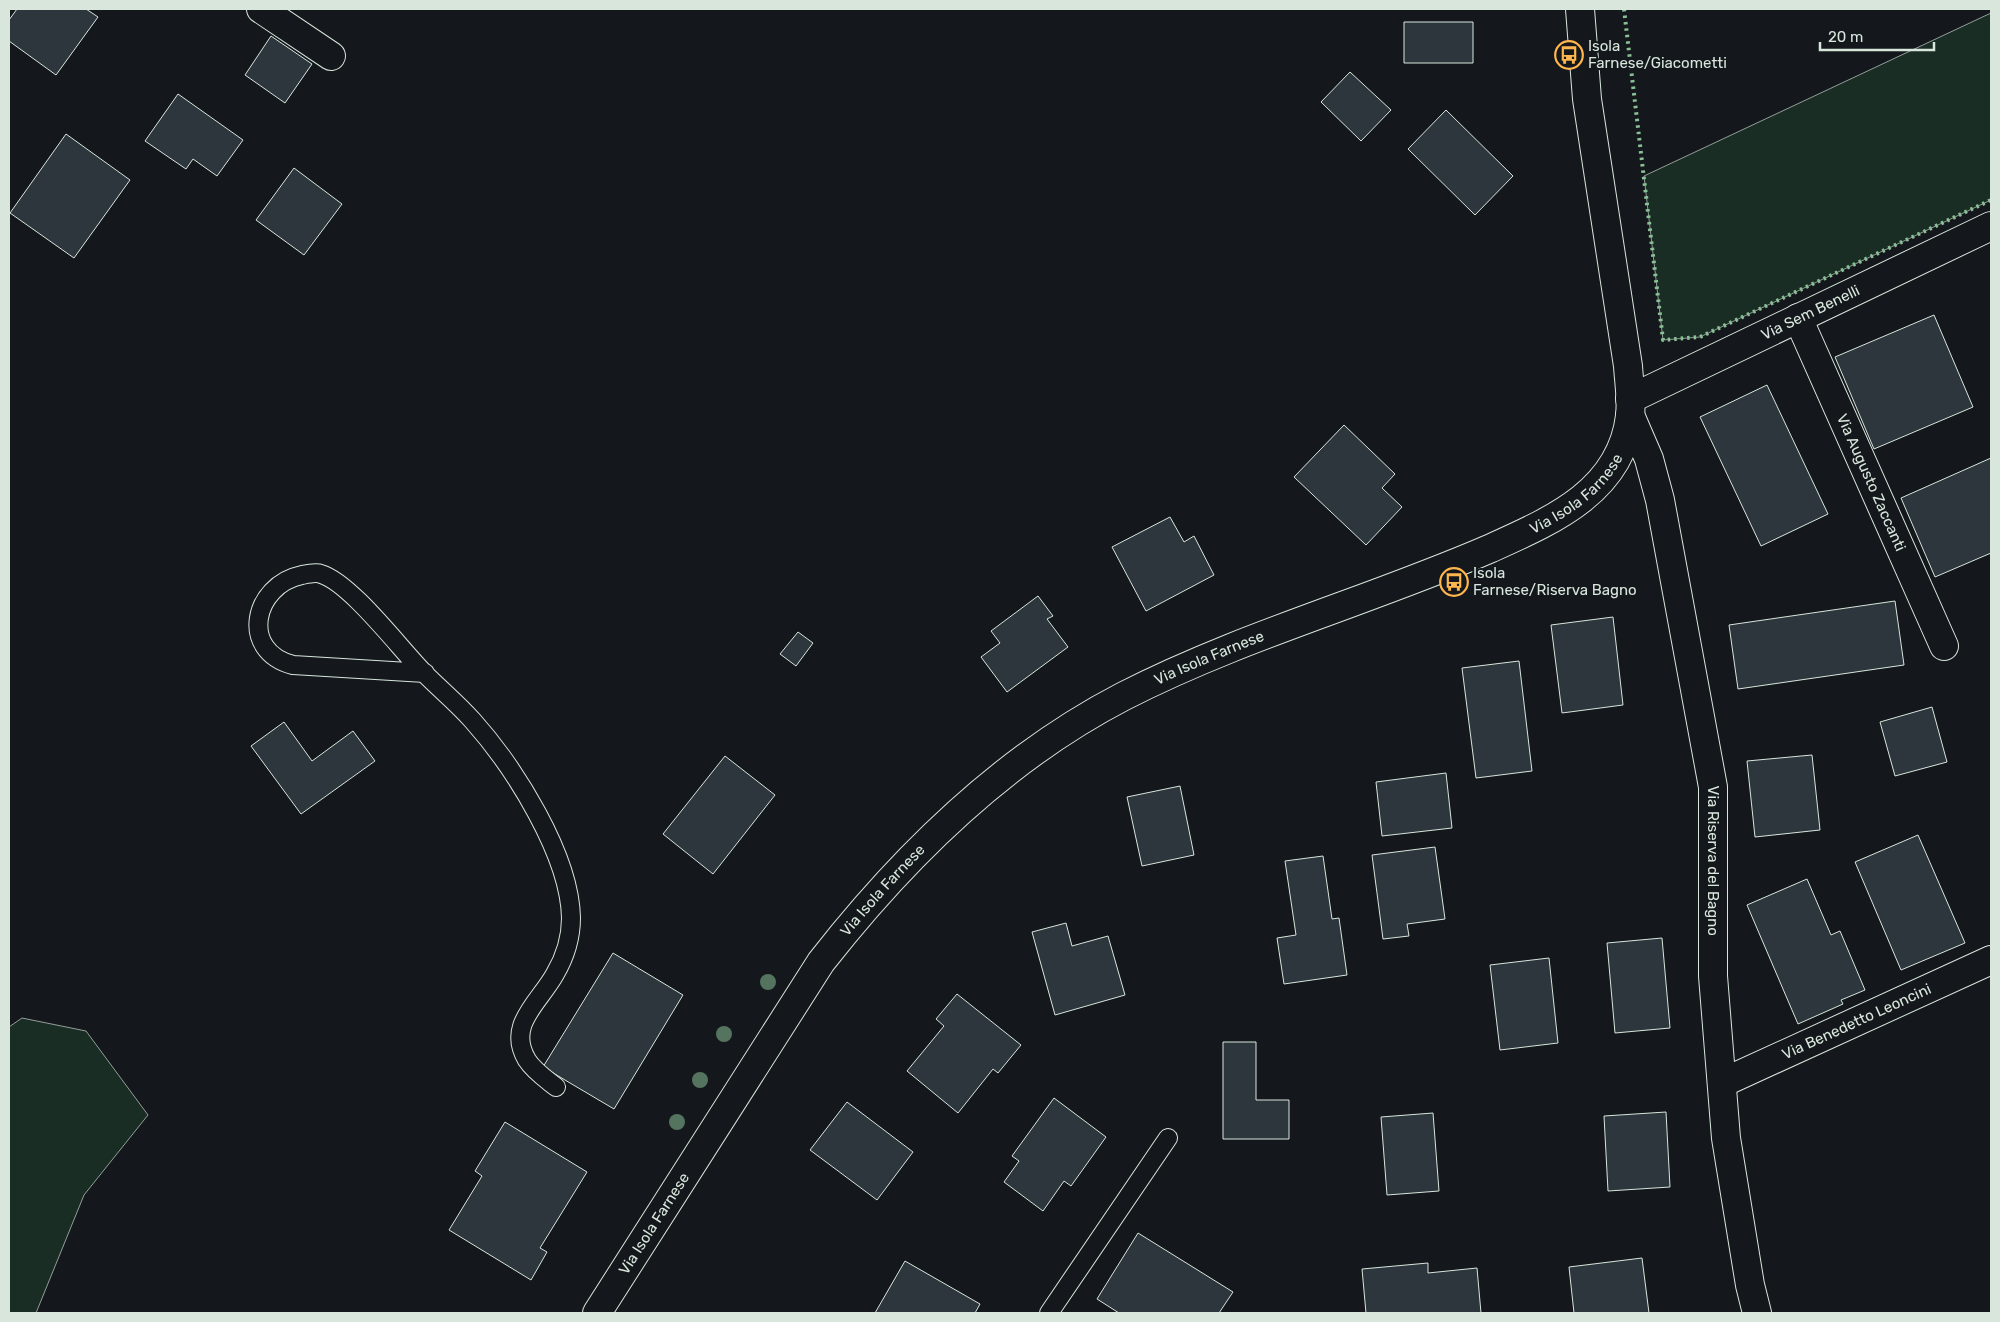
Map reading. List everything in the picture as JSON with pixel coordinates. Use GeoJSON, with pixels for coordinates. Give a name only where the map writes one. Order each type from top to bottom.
{"type":"FeatureCollection","features":[{"type":"Feature","properties":{"kind":"street"},"geometry":{"type":"LineString","coordinates":[[261,9],[331,56]]}},
{"type":"Feature","properties":{"kind":"street","name":"Via Isola Farnese"},"geometry":{"type":"LineString","coordinates":[[598,1313],[786,1014],[821,962],[844,932],[897,872],[962,810],[1042,746],[1123,696],[1238,645],[1468,558],[1529,531],[1564,512],[1592,490],[1616,461],[1625,440],[1630,407],[1626,357],[1587,99],[1580,9]]}},
{"type":"Feature","properties":{"kind":"street","name":"Via Sem Benelli"},"geometry":{"type":"LineString","coordinates":[[1630,407],[1798,318],[1991,226]]}},
{"type":"Feature","properties":{"kind":"street","name":"Via Augusto Zaccanti"},"geometry":{"type":"LineString","coordinates":[[1798,318],[1944,646]]}},
{"type":"Feature","properties":{"kind":"street","name":"Via Riserva del Bagno"},"geometry":{"type":"LineString","coordinates":[[1630,407],[1646,450],[1660,500],[1713,787],[1713,976],[1728,1148],[1750,1285],[1757,1313]]}},
{"type":"Feature","properties":{"kind":"street","name":"Via Benedetto Leoncini"},"geometry":{"type":"LineString","coordinates":[[1722,1083],[1991,960]]}},
{"type":"Feature","properties":{"kind":"lane"},"geometry":{"type":"LineString","coordinates":[[425,674],[293,666],[280,662],[269,653],[262,641],[258,628],[259,613],[265,601],[283,583],[296,576],[321,574],[352,595],[425,674],[450,696],[491,743],[519,784],[542,824],[566,881],[570,902],[569,939],[555,974],[524,1020],[519,1038],[528,1062],[556,1087]]}},
{"type":"Feature","properties":{"kind":"lane"},"geometry":{"type":"LineString","coordinates":[[1049,1313],[1168,1138]]}},
{"type":"Feature","properties":{"kind":"green space"},"geometry":{"type":"Polygon","coordinates":[[[1991,13],[1991,200],[1700,337],[1663,340],[1644,176],[1991,13]]]}},
{"type":"Feature","properties":{"kind":"green space"},"geometry":{"type":"Polygon","coordinates":[[[22,1018],[86,1031],[148,1115],[84,1195],[36,1313],[9,1313],[9,1027],[22,1018]]]}},
{"type":"Feature","properties":{"kind":"building"},"geometry":{"type":"Polygon","coordinates":[[[17,9],[86,9],[98,17],[56,75],[9,41],[9,20],[17,9]]]}},
{"type":"Feature","properties":{"kind":"building"},"geometry":{"type":"Polygon","coordinates":[[[1404,22],[1473,22],[1473,63],[1404,63],[1404,22]]]}},
{"type":"Feature","properties":{"kind":"building"},"geometry":{"type":"Polygon","coordinates":[[[271,36],[312,64],[285,103],[245,75],[271,36]]]}},
{"type":"Feature","properties":{"kind":"building"},"geometry":{"type":"Polygon","coordinates":[[[1350,72],[1391,110],[1361,141],[1321,102],[1350,72]]]}},
{"type":"Feature","properties":{"kind":"building"},"geometry":{"type":"Polygon","coordinates":[[[178,94],[243,140],[217,176],[193,159],[186,169],[145,141],[178,94]]]}},
{"type":"Feature","properties":{"kind":"building"},"geometry":{"type":"Polygon","coordinates":[[[1446,110],[1513,176],[1475,215],[1408,149],[1446,110]]]}},
{"type":"Feature","properties":{"kind":"building"},"geometry":{"type":"Polygon","coordinates":[[[66,134],[130,180],[74,258],[10,213],[66,134]]]}},
{"type":"Feature","properties":{"kind":"building"},"geometry":{"type":"Polygon","coordinates":[[[294,168],[342,204],[304,255],[256,220],[294,168]]]}},
{"type":"Feature","properties":{"kind":"building"},"geometry":{"type":"Polygon","coordinates":[[[1934,315],[1973,407],[1874,449],[1835,357],[1934,315]]]}},
{"type":"Feature","properties":{"kind":"building"},"geometry":{"type":"Polygon","coordinates":[[[1767,385],[1828,514],[1761,546],[1700,417],[1767,385]]]}},
{"type":"Feature","properties":{"kind":"building"},"geometry":{"type":"Polygon","coordinates":[[[1344,425],[1395,474],[1382,488],[1402,507],[1366,545],[1294,477],[1344,425]]]}},
{"type":"Feature","properties":{"kind":"building"},"geometry":{"type":"Polygon","coordinates":[[[1991,458],[1991,553],[1935,577],[1901,498],[1991,458]]]}},
{"type":"Feature","properties":{"kind":"building"},"geometry":{"type":"Polygon","coordinates":[[[1170,517],[1184,542],[1194,536],[1214,575],[1146,611],[1112,547],[1170,517]]]}},
{"type":"Feature","properties":{"kind":"building"},"geometry":{"type":"Polygon","coordinates":[[[1038,596],[1053,616],[1047,619],[1068,647],[1007,692],[981,657],[1000,643],[991,631],[1038,596]]]}},
{"type":"Feature","properties":{"kind":"building"},"geometry":{"type":"Polygon","coordinates":[[[1895,601],[1904,665],[1738,689],[1729,625],[1895,601]]]}},
{"type":"Feature","properties":{"kind":"building"},"geometry":{"type":"Polygon","coordinates":[[[1613,617],[1623,705],[1562,713],[1551,625],[1613,617]]]}},
{"type":"Feature","properties":{"kind":"building"},"geometry":{"type":"Polygon","coordinates":[[[798,632],[813,643],[796,666],[780,654],[798,632]]]}},
{"type":"Feature","properties":{"kind":"building"},"geometry":{"type":"Polygon","coordinates":[[[1519,661],[1532,771],[1476,778],[1462,668],[1519,661]]]}},
{"type":"Feature","properties":{"kind":"building"},"geometry":{"type":"Polygon","coordinates":[[[1932,707],[1947,762],[1895,776],[1880,722],[1932,707]]]}},
{"type":"Feature","properties":{"kind":"building"},"geometry":{"type":"Polygon","coordinates":[[[284,722],[312,761],[353,731],[375,761],[301,814],[251,746],[284,722]]]}},
{"type":"Feature","properties":{"kind":"building"},"geometry":{"type":"Polygon","coordinates":[[[1812,755],[1820,830],[1755,837],[1747,761],[1812,755]]]}},
{"type":"Feature","properties":{"kind":"building"},"geometry":{"type":"Polygon","coordinates":[[[725,756],[775,795],[713,874],[663,834],[725,756]]]}},
{"type":"Feature","properties":{"kind":"building"},"geometry":{"type":"Polygon","coordinates":[[[1446,773],[1452,828],[1382,836],[1376,782],[1446,773]]]}},
{"type":"Feature","properties":{"kind":"building"},"geometry":{"type":"Polygon","coordinates":[[[1180,786],[1194,855],[1142,866],[1127,797],[1180,786]]]}},
{"type":"Feature","properties":{"kind":"building"},"geometry":{"type":"Polygon","coordinates":[[[1918,835],[1965,943],[1901,970],[1855,862],[1918,835]]]}},
{"type":"Feature","properties":{"kind":"building"},"geometry":{"type":"Polygon","coordinates":[[[1435,847],[1445,919],[1407,924],[1409,936],[1383,939],[1372,855],[1435,847]]]}},
{"type":"Feature","properties":{"kind":"building"},"geometry":{"type":"Polygon","coordinates":[[[1323,856],[1332,919],[1339,918],[1347,975],[1284,984],[1277,938],[1296,935],[1285,861],[1323,856]]]}},
{"type":"Feature","properties":{"kind":"building"},"geometry":{"type":"Polygon","coordinates":[[[1807,879],[1831,935],[1840,931],[1865,990],[1841,1000],[1843,1004],[1798,1024],[1747,905],[1807,879]]]}},
{"type":"Feature","properties":{"kind":"building"},"geometry":{"type":"Polygon","coordinates":[[[1066,923],[1072,946],[1108,936],[1125,995],[1055,1015],[1032,932],[1066,923]]]}},
{"type":"Feature","properties":{"kind":"building"},"geometry":{"type":"Polygon","coordinates":[[[1662,938],[1670,1028],[1615,1033],[1607,943],[1662,938]]]}},
{"type":"Feature","properties":{"kind":"building"},"geometry":{"type":"Polygon","coordinates":[[[613,953],[683,995],[614,1109],[543,1067],[613,953]]]}},
{"type":"Feature","properties":{"kind":"building"},"geometry":{"type":"Polygon","coordinates":[[[1549,958],[1558,1043],[1500,1050],[1490,965],[1549,958]]]}},
{"type":"Feature","properties":{"kind":"building"},"geometry":{"type":"Polygon","coordinates":[[[957,994],[1021,1045],[998,1073],[993,1069],[958,1113],[907,1071],[944,1026],[936,1019],[957,994]]]}},
{"type":"Feature","properties":{"kind":"building"},"geometry":{"type":"Polygon","coordinates":[[[1223,1042],[1256,1042],[1256,1100],[1289,1100],[1289,1139],[1223,1139],[1223,1042]]]}},
{"type":"Feature","properties":{"kind":"building"},"geometry":{"type":"Polygon","coordinates":[[[1054,1098],[1106,1137],[1071,1186],[1064,1181],[1043,1211],[1004,1182],[1019,1161],[1012,1156],[1054,1098]]]}},
{"type":"Feature","properties":{"kind":"building"},"geometry":{"type":"Polygon","coordinates":[[[847,1102],[913,1152],[877,1200],[810,1150],[847,1102]]]}},
{"type":"Feature","properties":{"kind":"building"},"geometry":{"type":"Polygon","coordinates":[[[1666,1112],[1670,1187],[1608,1191],[1604,1116],[1666,1112]]]}},
{"type":"Feature","properties":{"kind":"building"},"geometry":{"type":"Polygon","coordinates":[[[1433,1113],[1439,1191],[1387,1195],[1381,1117],[1433,1113]]]}},
{"type":"Feature","properties":{"kind":"building"},"geometry":{"type":"Polygon","coordinates":[[[505,1122],[587,1172],[540,1248],[547,1252],[531,1280],[449,1230],[482,1176],[475,1171],[505,1122]]]}},
{"type":"Feature","properties":{"kind":"building"},"geometry":{"type":"Polygon","coordinates":[[[1138,1233],[1233,1292],[1219,1313],[1119,1313],[1097,1299],[1138,1233]]]}},
{"type":"Feature","properties":{"kind":"building"},"geometry":{"type":"Polygon","coordinates":[[[1642,1258],[1649,1313],[1574,1313],[1569,1267],[1642,1258]]]}},
{"type":"Feature","properties":{"kind":"building"},"geometry":{"type":"Polygon","coordinates":[[[905,1261],[980,1304],[975,1313],[875,1313],[905,1261]]]}},
{"type":"Feature","properties":{"kind":"building"},"geometry":{"type":"Polygon","coordinates":[[[1428,1263],[1428,1273],[1477,1268],[1481,1313],[1366,1313],[1362,1269],[1428,1263]]]}},
{"type":"Feature","properties":{"kind":"hedge"},"geometry":{"type":"LineString","coordinates":[[1624,9],[1663,340],[1700,337],[1991,200]]}},
{"type":"Feature","properties":{"kind":"place","name":"Isola Farnese/Giacometti"},"geometry":{"type":"Point","coordinates":[1569,55]}},
{"type":"Feature","properties":{"kind":"place","name":"Isola Farnese/Riserva Bagno"},"geometry":{"type":"Point","coordinates":[1454,582]}}]}
